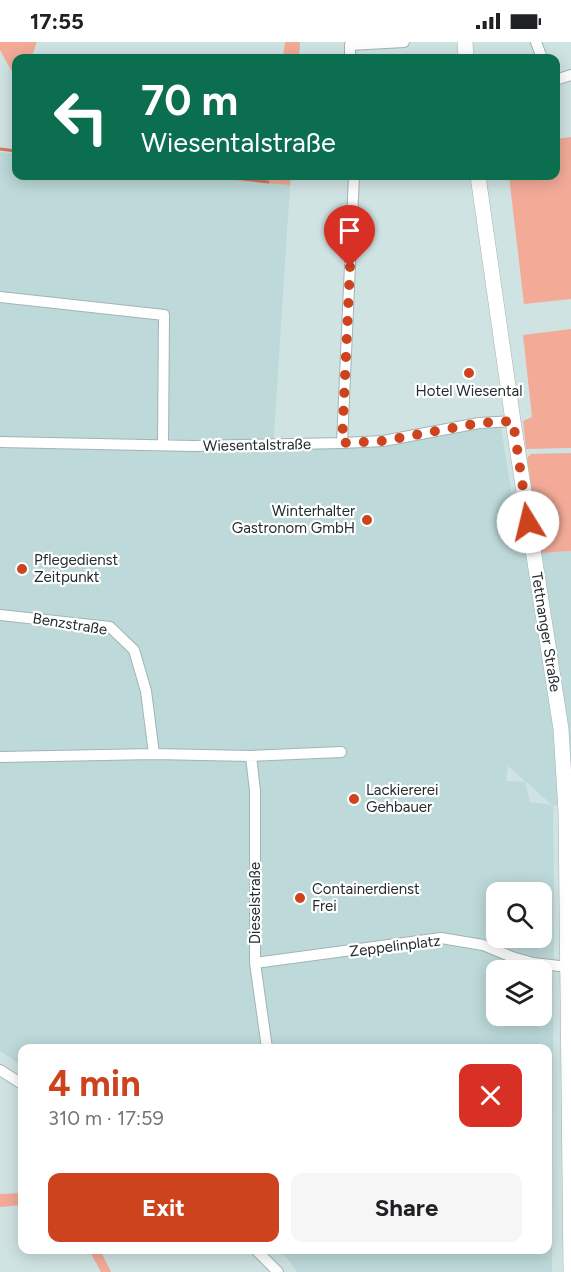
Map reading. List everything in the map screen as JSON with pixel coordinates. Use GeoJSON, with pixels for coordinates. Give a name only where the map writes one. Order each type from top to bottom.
{"type":"FeatureCollection","features":[{"type":"Feature","properties":{"kind":"main road","name":"Tettnanger Straße"},"geometry":{"type":"LineString","coordinates":[[479,180],[561,729],[566,812],[569,963],[571,1272]]}},
{"type":"Feature","properties":{"kind":"street"},"geometry":{"type":"LineString","coordinates":[[350,54],[350,45],[404,42]]}},
{"type":"Feature","properties":{"kind":"street"},"geometry":{"type":"LineString","coordinates":[[342,443],[354,180]]}},
{"type":"Feature","properties":{"kind":"street"},"geometry":{"type":"LineString","coordinates":[[0,297],[164,315],[163,446]]}},
{"type":"Feature","properties":{"kind":"street","name":"Wiesentalstraße"},"geometry":{"type":"LineString","coordinates":[[0,442],[163,446],[342,443],[383,441],[479,423],[513,421]]}},
{"type":"Feature","properties":{"kind":"street","name":"Benzstraße"},"geometry":{"type":"LineString","coordinates":[[0,615],[110,627],[134,650],[146,691],[154,754]]}},
{"type":"Feature","properties":{"kind":"street"},"geometry":{"type":"LineString","coordinates":[[0,757],[154,754],[251,756],[342,752]]}},
{"type":"Feature","properties":{"kind":"street","name":"Dieselstraße"},"geometry":{"type":"LineString","coordinates":[[251,756],[255,791],[255,963],[266,1044]]}},
{"type":"Feature","properties":{"kind":"street","name":"Zeppelinplatz"},"geometry":{"type":"LineString","coordinates":[[255,963],[441,938],[483,945],[533,963],[569,963]]}},
{"type":"Feature","properties":{"kind":"street"},"geometry":{"type":"LineString","coordinates":[[0,1070],[18,1081]]}},
{"type":"Feature","properties":{"kind":"street"},"geometry":{"type":"LineString","coordinates":[[260,1254],[278,1272]]}},
{"type":"Feature","properties":{"kind":"shaded area"},"geometry":{"type":"Polygon","coordinates":[[[0,42],[37,42],[32,54],[12,54],[12,72],[0,50],[0,42]]]}},
{"type":"Feature","properties":{"kind":"shaded area"},"geometry":{"type":"Polygon","coordinates":[[[285,42],[300,42],[299,54],[284,54],[285,42]]]}},
{"type":"Feature","properties":{"kind":"shaded area"},"geometry":{"type":"Polygon","coordinates":[[[571,137],[571,299],[524,304],[509,180],[560,180],[560,138],[571,137]]]}},
{"type":"Feature","properties":{"kind":"shaded area"},"geometry":{"type":"Polygon","coordinates":[[[0,152],[12,154],[12,180],[227,180],[290,185],[273,450],[501,427],[521,554],[571,551],[571,828],[570,800],[553,806],[552,1272],[297,1272],[284,1254],[552,1254],[552,1044],[18,1044],[18,1063],[0,1051],[0,152]],[[508,766],[506,781],[525,782],[530,802],[552,805],[508,766]]]}},
{"type":"Feature","properties":{"kind":"shaded area"},"geometry":{"type":"Polygon","coordinates":[[[227,180],[291,180],[290,185],[227,180]]]}},
{"type":"Feature","properties":{"kind":"shaded area"},"geometry":{"type":"Polygon","coordinates":[[[571,329],[571,448],[526,449],[523,421],[532,417],[523,335],[571,329]]]}},
{"type":"Feature","properties":{"kind":"shaded area"},"geometry":{"type":"Polygon","coordinates":[[[571,453],[571,551],[540,553],[527,458],[531,454],[571,453]]]}},
{"type":"Feature","properties":{"kind":"shaded area"},"geometry":{"type":"Polygon","coordinates":[[[18,1193],[18,1205],[0,1207],[0,1194],[18,1193]]]}},
{"type":"Feature","properties":{"kind":"shaded area"},"geometry":{"type":"Polygon","coordinates":[[[91,1254],[102,1254],[111,1272],[101,1272],[91,1254]]]}},
{"type":"Feature","properties":{"kind":"waterway"},"geometry":{"type":"LineString","coordinates":[[0,149],[12,150]]}},
{"type":"Feature","properties":{"kind":"waterway"},"geometry":{"type":"LineString","coordinates":[[252,180],[268,182]]}},
{"type":"Feature","properties":{"kind":"place","name":"Hotel Wiesental"},"geometry":{"type":"Point","coordinates":[469,373]}},
{"type":"Feature","properties":{"kind":"place","name":"Winterhalter Gastronom GmbH"},"geometry":{"type":"Point","coordinates":[367,520]}},
{"type":"Feature","properties":{"kind":"place","name":"Pflegedienst Zeitpunkt"},"geometry":{"type":"Point","coordinates":[22,569]}},
{"type":"Feature","properties":{"kind":"place","name":"Lackiererei Gehbauer"},"geometry":{"type":"Point","coordinates":[354,799]}},
{"type":"Feature","properties":{"kind":"place","name":"Containerdienst Frei"},"geometry":{"type":"Point","coordinates":[300,898]}},
{"type":"Feature","properties":{"kind":"route"},"geometry":{"type":"LineString","coordinates":[[350,267],[342,443],[383,441],[479,423],[513,421],[528,522]]}}]}
